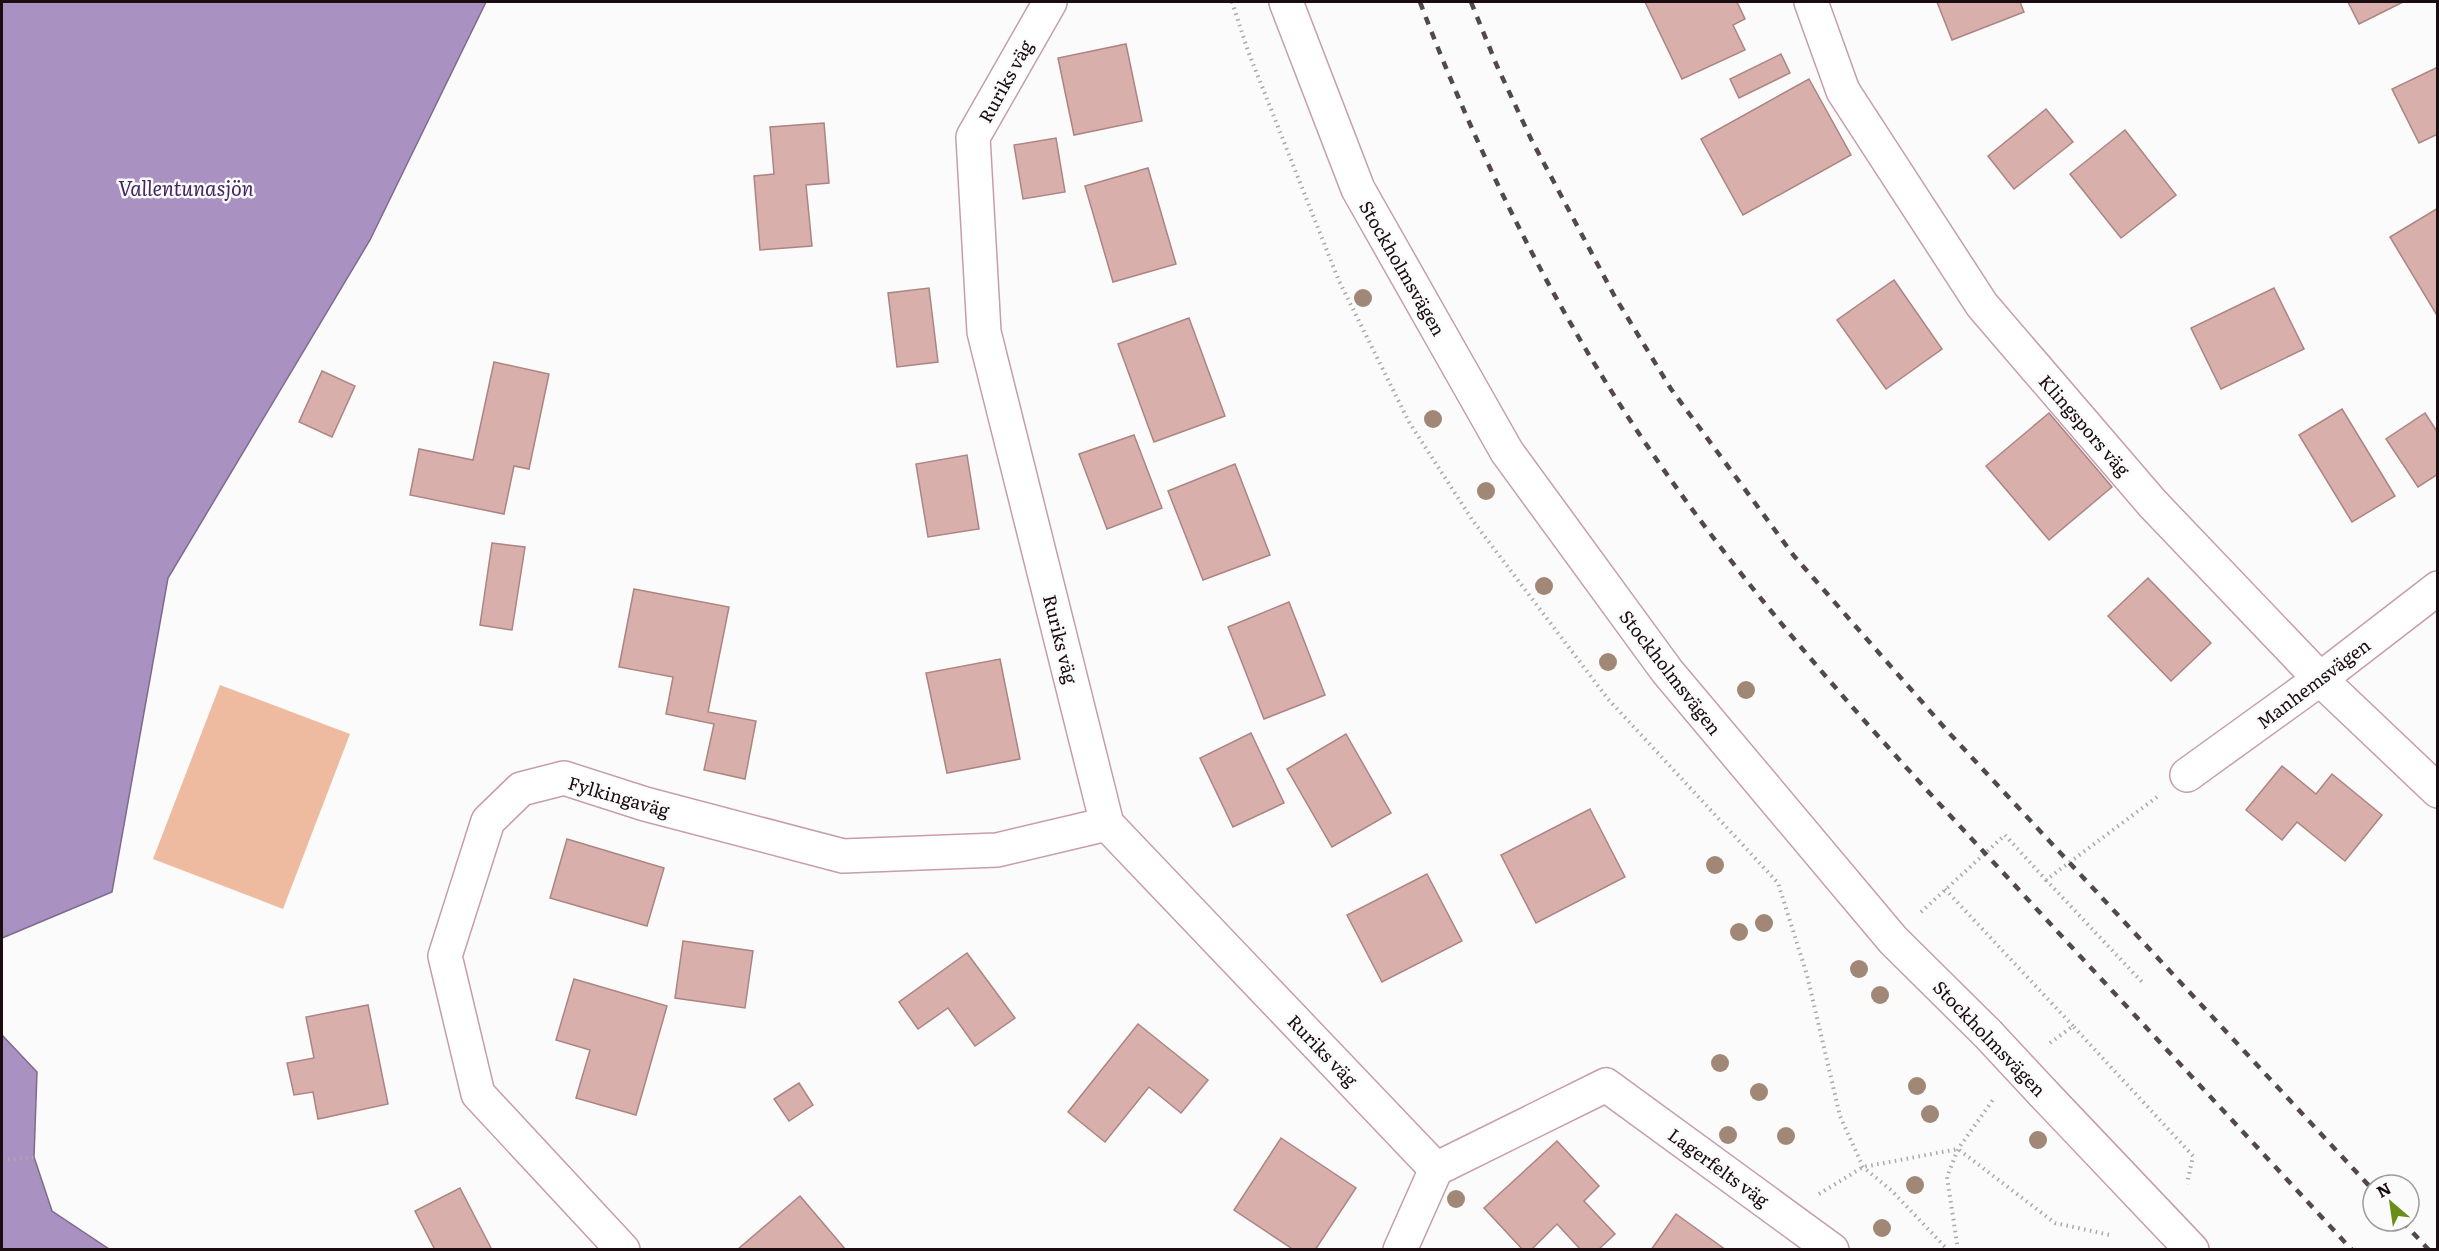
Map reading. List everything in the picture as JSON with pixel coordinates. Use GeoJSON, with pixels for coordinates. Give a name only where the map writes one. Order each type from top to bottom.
{"type":"FeatureCollection","features":[{"type":"Feature","properties":{"kind":"street","name":"Ruriks väg"},"geometry":{"type":"LineString","coordinates":[[1050,2],[973,137],[984,332],[1107,824],[1436,1168]]}},
{"type":"Feature","properties":{"kind":"street","name":"Stockholmsvägen"},"geometry":{"type":"LineString","coordinates":[[1286,2],[1358,189],[1507,452],[1667,671],[1893,940],[1988,1034],[2192,1250]]}},
{"type":"Feature","properties":{"kind":"street","name":"Klingspors väg"},"geometry":{"type":"LineString","coordinates":[[1811,2],[1843,92],[1982,304],[2152,503],[2320,679],[2438,791]]}},
{"type":"Feature","properties":{"kind":"street","name":"Manhemsvägen"},"geometry":{"type":"LineString","coordinates":[[2187,775],[2320,679],[2438,588]]}},
{"type":"Feature","properties":{"kind":"street","name":"Fylkingaväg"},"geometry":{"type":"LineString","coordinates":[[623,1250],[478,1094],[445,956],[488,821],[521,789],[564,778],[645,804],[843,856],[997,850],[1107,824]]}},
{"type":"Feature","properties":{"kind":"street","name":"Lagerfelts väg"},"geometry":{"type":"LineString","coordinates":[[1436,1168],[1606,1085],[1832,1250]]}},
{"type":"Feature","properties":{"kind":"street"},"geometry":{"type":"LineString","coordinates":[[1400,1250],[1436,1168]]}},
{"type":"Feature","properties":{"kind":"path"},"geometry":{"type":"LineString","coordinates":[[1232,2],[1248,51],[1339,281],[1409,422],[1473,521],[1608,699],[1778,883],[1807,975],[1840,1116],[1863,1167],[1892,1191],[1948,1250]]}},
{"type":"Feature","properties":{"kind":"path"},"geometry":{"type":"LineString","coordinates":[[2046,880],[2187,775]]}},
{"type":"Feature","properties":{"kind":"path"},"geometry":{"type":"LineString","coordinates":[[1893,940],[2005,834],[2142,982]]}},
{"type":"Feature","properties":{"kind":"path"},"geometry":{"type":"LineString","coordinates":[[1945,889],[2073,1026]]}},
{"type":"Feature","properties":{"kind":"path"},"geometry":{"type":"LineString","coordinates":[[1785,1216],[1863,1167],[1958,1149],[2055,1223],[2110,1234]]}},
{"type":"Feature","properties":{"kind":"path"},"geometry":{"type":"LineString","coordinates":[[2,1160],[34,1157]]}},
{"type":"Feature","properties":{"kind":"shaded area"},"geometry":{"type":"Polygon","coordinates":[[[220,685],[350,734],[283,909],[153,859],[220,685]]]}},
{"type":"Feature","properties":{"kind":"water","name":"Vallentunasjön"},"geometry":{"type":"Polygon","coordinates":[[[2,2],[486,2],[370,240],[168,578],[112,892],[2,938],[2,2]]]}},
{"type":"Feature","properties":{"kind":"water"},"geometry":{"type":"Polygon","coordinates":[[[2,1035],[37,1072],[34,1157],[52,1211],[109,1249],[2,1249],[2,1035]]]}},
{"type":"Feature","properties":{"kind":"building"},"geometry":{"type":"Polygon","coordinates":[[[1645,2],[1737,2],[1745,19],[1733,25],[1745,50],[1682,79],[1645,2]]]}},
{"type":"Feature","properties":{"kind":"building"},"geometry":{"type":"Polygon","coordinates":[[[1937,2],[2020,2],[2024,12],[1952,40],[1937,2]]]}},
{"type":"Feature","properties":{"kind":"building"},"geometry":{"type":"Polygon","coordinates":[[[2348,2],[2403,2],[2359,24],[2348,2]]]}},
{"type":"Feature","properties":{"kind":"building"},"geometry":{"type":"Polygon","coordinates":[[[1126,44],[1142,121],[1074,135],[1058,58],[1126,44]]]}},
{"type":"Feature","properties":{"kind":"building"},"geometry":{"type":"Polygon","coordinates":[[[1781,54],[1790,73],[1739,98],[1730,79],[1781,54]]]}},
{"type":"Feature","properties":{"kind":"building"},"geometry":{"type":"Polygon","coordinates":[[[2438,67],[2438,134],[2419,143],[2392,89],[2438,67]]]}},
{"type":"Feature","properties":{"kind":"building"},"geometry":{"type":"Polygon","coordinates":[[[1809,79],[1851,155],[1743,215],[1701,139],[1809,79]]]}},
{"type":"Feature","properties":{"kind":"building"},"geometry":{"type":"Polygon","coordinates":[[[2046,109],[2073,142],[2014,189],[1988,156],[2046,109]]]}},
{"type":"Feature","properties":{"kind":"building"},"geometry":{"type":"Polygon","coordinates":[[[824,123],[829,183],[806,185],[812,246],[760,250],[754,176],[774,174],[770,127],[824,123]]]}},
{"type":"Feature","properties":{"kind":"building"},"geometry":{"type":"Polygon","coordinates":[[[2125,130],[2176,195],[2121,238],[2070,174],[2125,130]]]}},
{"type":"Feature","properties":{"kind":"building"},"geometry":{"type":"Polygon","coordinates":[[[1056,138],[1065,192],[1023,199],[1014,145],[1056,138]]]}},
{"type":"Feature","properties":{"kind":"building"},"geometry":{"type":"Polygon","coordinates":[[[1148,168],[1176,264],[1113,282],[1085,186],[1148,168]]]}},
{"type":"Feature","properties":{"kind":"building"},"geometry":{"type":"Polygon","coordinates":[[[2438,208],[2438,317],[2390,237],[2438,208]]]}},
{"type":"Feature","properties":{"kind":"building"},"geometry":{"type":"Polygon","coordinates":[[[1894,280],[1942,349],[1886,389],[1837,320],[1894,280]]]}},
{"type":"Feature","properties":{"kind":"building"},"geometry":{"type":"Polygon","coordinates":[[[929,288],[938,362],[897,367],[888,293],[929,288]]]}},
{"type":"Feature","properties":{"kind":"building"},"geometry":{"type":"Polygon","coordinates":[[[2274,288],[2304,349],[2221,389],[2191,328],[2274,288]]]}},
{"type":"Feature","properties":{"kind":"building"},"geometry":{"type":"Polygon","coordinates":[[[1189,318],[1225,416],[1154,442],[1118,344],[1189,318]]]}},
{"type":"Feature","properties":{"kind":"building"},"geometry":{"type":"Polygon","coordinates":[[[494,362],[549,374],[529,469],[514,466],[504,514],[410,495],[419,449],[473,460],[494,362]]]}},
{"type":"Feature","properties":{"kind":"building"},"geometry":{"type":"Polygon","coordinates":[[[322,371],[355,386],[332,437],[299,422],[322,371]]]}},
{"type":"Feature","properties":{"kind":"building"},"geometry":{"type":"Polygon","coordinates":[[[2342,409],[2395,496],[2352,522],[2299,435],[2342,409]]]}},
{"type":"Feature","properties":{"kind":"building"},"geometry":{"type":"Polygon","coordinates":[[[2049,413],[2112,487],[2049,540],[1986,466],[2049,413]]]}},
{"type":"Feature","properties":{"kind":"building"},"geometry":{"type":"Polygon","coordinates":[[[2425,413],[2438,433],[2438,474],[2418,487],[2386,439],[2425,413]]]}},
{"type":"Feature","properties":{"kind":"building"},"geometry":{"type":"Polygon","coordinates":[[[1134,435],[1162,508],[1107,529],[1079,454],[1134,435]]]}},
{"type":"Feature","properties":{"kind":"building"},"geometry":{"type":"Polygon","coordinates":[[[967,455],[979,529],[928,537],[916,464],[967,455]]]}},
{"type":"Feature","properties":{"kind":"building"},"geometry":{"type":"Polygon","coordinates":[[[1235,464],[1270,555],[1203,580],[1168,491],[1235,464]]]}},
{"type":"Feature","properties":{"kind":"building"},"geometry":{"type":"Polygon","coordinates":[[[492,543],[525,547],[512,630],[480,625],[492,543]]]}},
{"type":"Feature","properties":{"kind":"building"},"geometry":{"type":"Polygon","coordinates":[[[2148,578],[2211,643],[2171,681],[2108,616],[2148,578]]]}},
{"type":"Feature","properties":{"kind":"building"},"geometry":{"type":"Polygon","coordinates":[[[634,589],[729,607],[708,712],[756,721],[745,779],[704,770],[714,724],[666,714],[673,677],[619,667],[634,589]]]}},
{"type":"Feature","properties":{"kind":"building"},"geometry":{"type":"Polygon","coordinates":[[[1289,602],[1325,695],[1264,719],[1228,627],[1289,602]]]}},
{"type":"Feature","properties":{"kind":"building"},"geometry":{"type":"Polygon","coordinates":[[[1000,659],[1020,759],[947,773],[926,673],[1000,659]]]}},
{"type":"Feature","properties":{"kind":"building"},"geometry":{"type":"Polygon","coordinates":[[[1251,733],[1284,803],[1233,827],[1200,758],[1251,733]]]}},
{"type":"Feature","properties":{"kind":"building"},"geometry":{"type":"Polygon","coordinates":[[[1346,734],[1391,813],[1332,847],[1287,769],[1346,734]]]}},
{"type":"Feature","properties":{"kind":"building"},"geometry":{"type":"Polygon","coordinates":[[[2282,766],[2316,794],[2332,774],[2382,815],[2345,861],[2297,822],[2282,840],[2246,810],[2282,766]]]}},
{"type":"Feature","properties":{"kind":"building"},"geometry":{"type":"Polygon","coordinates":[[[1590,809],[1625,877],[1536,923],[1501,855],[1590,809]]]}},
{"type":"Feature","properties":{"kind":"building"},"geometry":{"type":"Polygon","coordinates":[[[567,839],[664,868],[647,926],[550,898],[567,839]]]}},
{"type":"Feature","properties":{"kind":"building"},"geometry":{"type":"Polygon","coordinates":[[[1427,874],[1462,941],[1382,982],[1347,915],[1427,874]]]}},
{"type":"Feature","properties":{"kind":"building"},"geometry":{"type":"Polygon","coordinates":[[[683,941],[753,951],[745,1008],[675,998],[683,941]]]}},
{"type":"Feature","properties":{"kind":"building"},"geometry":{"type":"Polygon","coordinates":[[[967,953],[1015,1018],[975,1046],[948,1008],[918,1029],[899,1002],[967,953]]]}},
{"type":"Feature","properties":{"kind":"building"},"geometry":{"type":"Polygon","coordinates":[[[574,979],[667,1006],[636,1115],[576,1098],[590,1050],[556,1040],[574,979]]]}},
{"type":"Feature","properties":{"kind":"building"},"geometry":{"type":"Polygon","coordinates":[[[368,1005],[388,1104],[318,1119],[313,1092],[294,1095],[287,1063],[314,1058],[306,1017],[368,1005]]]}},
{"type":"Feature","properties":{"kind":"building"},"geometry":{"type":"Polygon","coordinates":[[[1138,1024],[1208,1080],[1181,1113],[1149,1087],[1105,1142],[1068,1112],[1138,1024]]]}},
{"type":"Feature","properties":{"kind":"building"},"geometry":{"type":"Polygon","coordinates":[[[799,1083],[813,1105],[789,1121],[774,1099],[799,1083]]]}},
{"type":"Feature","properties":{"kind":"building"},"geometry":{"type":"Polygon","coordinates":[[[1281,1138],[1356,1188],[1315,1250],[1294,1250],[1234,1210],[1281,1138]]]}},
{"type":"Feature","properties":{"kind":"building"},"geometry":{"type":"Polygon","coordinates":[[[1557,1141],[1599,1186],[1584,1201],[1615,1234],[1598,1250],[1581,1250],[1557,1224],[1531,1250],[1523,1250],[1484,1208],[1557,1141]]]}},
{"type":"Feature","properties":{"kind":"building"},"geometry":{"type":"Polygon","coordinates":[[[460,1188],[492,1250],[435,1250],[415,1211],[460,1188]]]}},
{"type":"Feature","properties":{"kind":"building"},"geometry":{"type":"Polygon","coordinates":[[[800,1196],[846,1250],[738,1250],[738,1249],[800,1196]]]}},
{"type":"Feature","properties":{"kind":"building"},"geometry":{"type":"Polygon","coordinates":[[[1676,1214],[1726,1250],[1651,1250],[1676,1214]]]}},
{"type":"Feature","properties":{"kind":"railway"},"geometry":{"type":"LineString","coordinates":[[1420,2],[1464,110],[1539,267],[1567,318],[1628,417],[1714,539],[1808,656],[1907,769],[2352,1250]]}},
{"type":"Feature","properties":{"kind":"railway"},"geometry":{"type":"LineString","coordinates":[[1471,2],[1497,66],[1531,139],[1615,297],[1671,389],[1794,556],[1951,735],[2361,1177]]}},
{"type":"Feature","properties":{"kind":"railway"},"geometry":{"type":"LineString","coordinates":[[2413,1233],[2429,1250]]}}]}
